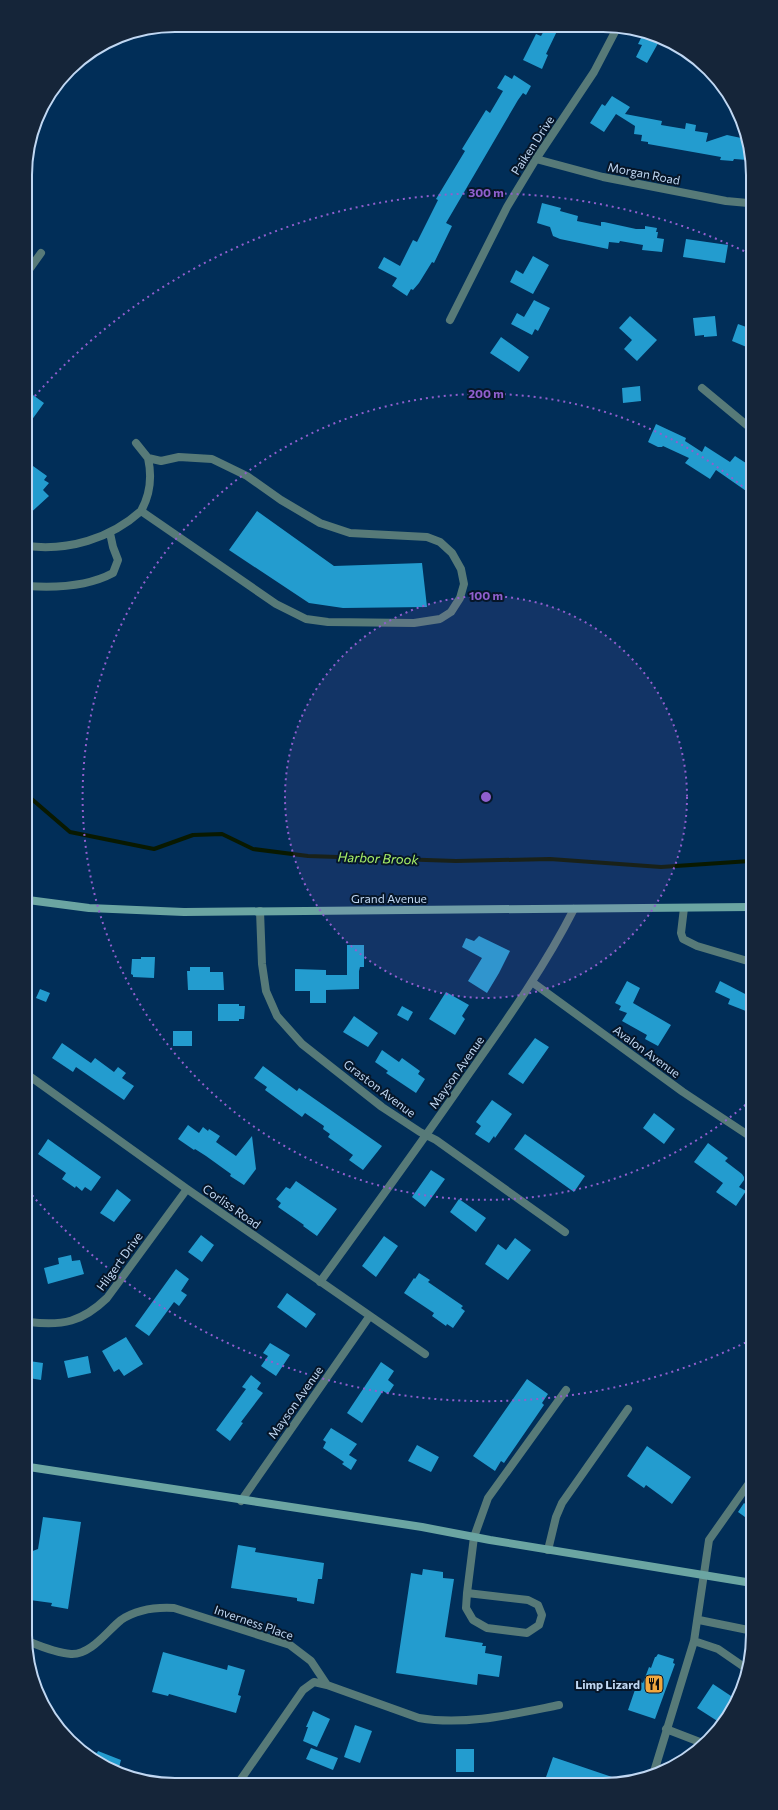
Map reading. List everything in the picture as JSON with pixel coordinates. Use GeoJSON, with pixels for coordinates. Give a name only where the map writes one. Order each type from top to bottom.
{"type":"FeatureCollection","features":[{"type":"Feature","properties":{"kind":"main road","name":"Grand Avenue"},"geometry":{"type":"LineString","coordinates":[[32,900],[96,908],[184,912],[746,907]]}},
{"type":"Feature","properties":{"kind":"main road"},"geometry":{"type":"LineString","coordinates":[[32,1467],[422,1527],[548,1550],[746,1582]]}},
{"type":"Feature","properties":{"kind":"street","name":"Paiken Drive"},"geometry":{"type":"LineString","coordinates":[[450,320],[488,243],[536,159],[594,72],[615,32]]}},
{"type":"Feature","properties":{"kind":"street","name":"Morgan Road"},"geometry":{"type":"LineString","coordinates":[[536,159],[603,177],[726,201],[746,203]]}},
{"type":"Feature","properties":{"kind":"street"},"geometry":{"type":"LineString","coordinates":[[32,266],[41,254]]}},
{"type":"Feature","properties":{"kind":"street"},"geometry":{"type":"LineString","coordinates":[[702,388],[746,425]]}},
{"type":"Feature","properties":{"kind":"street"},"geometry":{"type":"LineString","coordinates":[[32,546],[66,547],[110,533],[132,519],[141,511],[148,500],[150,478],[148,458],[136,443]]}},
{"type":"Feature","properties":{"kind":"street"},"geometry":{"type":"LineString","coordinates":[[141,511],[276,604],[306,619],[328,622],[414,623],[440,619],[451,612],[460,598],[464,584],[461,569],[452,553],[440,542],[427,537],[350,533],[320,523],[281,500],[247,476],[212,459],[179,457],[161,461],[148,458]]}},
{"type":"Feature","properties":{"kind":"street"},"geometry":{"type":"LineString","coordinates":[[32,586],[55,588],[99,580],[113,573],[118,560],[110,533]]}},
{"type":"Feature","properties":{"kind":"street"},"geometry":{"type":"LineString","coordinates":[[684,908],[681,933],[683,939],[697,946],[746,961]]}},
{"type":"Feature","properties":{"kind":"street","name":"Mayson Avenue"},"geometry":{"type":"LineString","coordinates":[[320,1282],[427,1135],[510,1016],[557,942],[574,909]]}},
{"type":"Feature","properties":{"kind":"street","name":"Graston Avenue"},"geometry":{"type":"LineString","coordinates":[[260,911],[262,964],[266,991],[277,1016],[302,1044],[382,1107],[436,1140],[565,1232]]}},
{"type":"Feature","properties":{"kind":"street","name":"Avalon Avenue"},"geometry":{"type":"LineString","coordinates":[[532,982],[683,1092],[746,1134]]}},
{"type":"Feature","properties":{"kind":"street","name":"Corliss Road"},"geometry":{"type":"LineString","coordinates":[[32,1078],[186,1189],[369,1317],[425,1354]]}},
{"type":"Feature","properties":{"kind":"street","name":"Hilgert Drive"},"geometry":{"type":"LineString","coordinates":[[32,1322],[52,1324],[78,1319],[101,1304],[107,1298],[186,1189]]}},
{"type":"Feature","properties":{"kind":"street","name":"Mayson Avenue"},"geometry":{"type":"LineString","coordinates":[[241,1500],[369,1317]]}},
{"type":"Feature","properties":{"kind":"street"},"geometry":{"type":"LineString","coordinates":[[467,1593],[528,1600],[538,1605],[542,1615],[539,1625],[527,1633],[487,1628],[473,1620],[466,1608],[467,1593],[474,1537],[488,1498],[566,1390]]}},
{"type":"Feature","properties":{"kind":"street"},"geometry":{"type":"LineString","coordinates":[[548,1550],[556,1517],[562,1503],[628,1409]]}},
{"type":"Feature","properties":{"kind":"street"},"geometry":{"type":"LineString","coordinates":[[655,1768],[699,1620],[709,1540],[746,1488]]}},
{"type":"Feature","properties":{"kind":"street","name":"Inverness Place"},"geometry":{"type":"LineString","coordinates":[[32,1643],[72,1654],[88,1649],[122,1620],[137,1612],[160,1607],[174,1608],[290,1645],[311,1661],[327,1685]]}},
{"type":"Feature","properties":{"kind":"street"},"geometry":{"type":"LineString","coordinates":[[699,1620],[746,1630]]}},
{"type":"Feature","properties":{"kind":"street"},"geometry":{"type":"LineString","coordinates":[[694,1641],[718,1649],[742,1666]]}},
{"type":"Feature","properties":{"kind":"street"},"geometry":{"type":"LineString","coordinates":[[242,1778],[303,1690],[314,1682],[327,1685],[419,1718],[435,1721],[502,1716],[559,1705]]}},
{"type":"Feature","properties":{"kind":"street"},"geometry":{"type":"LineString","coordinates":[[666,1729],[698,1742]]}},
{"type":"Feature","properties":{"kind":"building"},"geometry":{"type":"Polygon","coordinates":[[[543,32],[557,32],[546,54],[548,55],[542,69],[523,60],[536,34],[541,36],[543,32]]]}},
{"type":"Feature","properties":{"kind":"building"},"geometry":{"type":"Polygon","coordinates":[[[641,37],[658,43],[647,63],[636,57],[642,45],[638,44],[641,37]]]}},
{"type":"Feature","properties":{"kind":"building"},"geometry":{"type":"Polygon","coordinates":[[[505,75],[512,79],[514,75],[531,86],[526,95],[523,93],[518,100],[446,223],[452,226],[434,263],[432,262],[419,283],[413,290],[411,289],[407,296],[392,286],[397,278],[378,268],[384,257],[400,266],[413,240],[417,242],[438,200],[436,199],[465,151],[462,149],[486,110],[490,113],[503,91],[497,88],[505,75]]]}},
{"type":"Feature","properties":{"kind":"building"},"geometry":{"type":"Polygon","coordinates":[[[612,96],[630,107],[625,114],[662,121],[661,125],[685,129],[686,123],[696,125],[695,131],[708,133],[706,142],[727,135],[741,138],[745,160],[720,160],[721,157],[648,144],[648,142],[641,141],[642,135],[634,134],[635,126],[616,114],[604,132],[590,123],[602,104],[605,106],[612,96]]]}},
{"type":"Feature","properties":{"kind":"building"},"geometry":{"type":"Polygon","coordinates":[[[542,203],[561,208],[560,211],[578,216],[577,221],[601,226],[601,222],[604,222],[636,229],[645,229],[645,226],[657,228],[657,238],[664,239],[662,252],[642,250],[643,245],[620,241],[619,243],[609,242],[608,249],[560,239],[553,236],[550,227],[537,223],[542,203]]]}},
{"type":"Feature","properties":{"kind":"building"},"geometry":{"type":"Polygon","coordinates":[[[686,239],[728,245],[725,263],[683,257],[686,239]]]}},
{"type":"Feature","properties":{"kind":"building"},"geometry":{"type":"Polygon","coordinates":[[[533,256],[549,265],[533,294],[510,282],[516,270],[523,274],[533,256]]]}},
{"type":"Feature","properties":{"kind":"building"},"geometry":{"type":"Polygon","coordinates":[[[534,300],[550,308],[538,331],[535,329],[532,335],[511,324],[517,313],[524,317],[534,300]]]}},
{"type":"Feature","properties":{"kind":"building"},"geometry":{"type":"Polygon","coordinates":[[[630,316],[657,340],[637,361],[624,349],[632,340],[619,328],[630,316]]]}},
{"type":"Feature","properties":{"kind":"building"},"geometry":{"type":"Polygon","coordinates":[[[715,316],[717,336],[695,336],[693,318],[715,316]]]}},
{"type":"Feature","properties":{"kind":"building"},"geometry":{"type":"Polygon","coordinates":[[[738,324],[746,327],[746,347],[732,341],[738,324]]]}},
{"type":"Feature","properties":{"kind":"building"},"geometry":{"type":"Polygon","coordinates":[[[501,337],[529,357],[519,372],[490,353],[501,337]]]}},
{"type":"Feature","properties":{"kind":"building"},"geometry":{"type":"Polygon","coordinates":[[[640,386],[641,401],[623,403],[622,388],[640,386]]]}},
{"type":"Feature","properties":{"kind":"building"},"geometry":{"type":"Polygon","coordinates":[[[32,394],[44,403],[32,420],[32,394]]]}},
{"type":"Feature","properties":{"kind":"building"},"geometry":{"type":"Polygon","coordinates":[[[656,424],[686,438],[685,441],[702,452],[705,446],[730,462],[735,456],[746,463],[746,491],[716,470],[710,479],[685,463],[689,458],[663,446],[658,447],[648,442],[656,424]]]}},
{"type":"Feature","properties":{"kind":"building"},"geometry":{"type":"Polygon","coordinates":[[[32,465],[47,476],[44,480],[49,483],[43,490],[49,496],[32,512],[32,465]]]}},
{"type":"Feature","properties":{"kind":"building"},"geometry":{"type":"Polygon","coordinates":[[[257,511],[334,566],[422,563],[427,607],[343,608],[309,603],[229,550],[257,511]]]}},
{"type":"Feature","properties":{"kind":"building"},"geometry":{"type":"Polygon","coordinates":[[[479,936],[510,951],[487,993],[468,981],[482,958],[462,947],[466,938],[474,941],[479,936]]]}},
{"type":"Feature","properties":{"kind":"building"},"geometry":{"type":"Polygon","coordinates":[[[347,945],[364,945],[364,967],[360,967],[359,971],[359,989],[326,990],[326,1003],[310,1003],[310,991],[295,991],[295,969],[326,970],[326,975],[347,975],[347,945]]]}},
{"type":"Feature","properties":{"kind":"building"},"geometry":{"type":"Polygon","coordinates":[[[141,957],[155,957],[154,978],[133,977],[131,974],[132,959],[141,959],[141,957]]]}},
{"type":"Feature","properties":{"kind":"building"},"geometry":{"type":"Polygon","coordinates":[[[190,967],[210,967],[210,972],[223,972],[224,990],[188,990],[187,971],[190,971],[190,967]]]}},
{"type":"Feature","properties":{"kind":"building"},"geometry":{"type":"Polygon","coordinates":[[[627,981],[640,988],[633,1003],[671,1025],[658,1046],[645,1039],[647,1035],[622,1021],[627,1013],[619,1010],[621,1006],[615,1003],[627,981]]]}},
{"type":"Feature","properties":{"kind":"building"},"geometry":{"type":"Polygon","coordinates":[[[720,981],[746,994],[746,1011],[728,1004],[730,999],[715,992],[720,981]]]}},
{"type":"Feature","properties":{"kind":"building"},"geometry":{"type":"Polygon","coordinates":[[[40,989],[50,993],[46,1002],[36,998],[40,989]]]}},
{"type":"Feature","properties":{"kind":"building"},"geometry":{"type":"Polygon","coordinates":[[[446,992],[469,1005],[462,1016],[465,1019],[455,1035],[429,1019],[446,992]]]}},
{"type":"Feature","properties":{"kind":"building"},"geometry":{"type":"Polygon","coordinates":[[[218,1004],[239,1004],[239,1006],[245,1006],[244,1019],[239,1019],[239,1021],[218,1021],[218,1004]]]}},
{"type":"Feature","properties":{"kind":"building"},"geometry":{"type":"Polygon","coordinates":[[[402,1006],[413,1012],[408,1021],[397,1015],[402,1006]]]}},
{"type":"Feature","properties":{"kind":"building"},"geometry":{"type":"Polygon","coordinates":[[[354,1016],[378,1033],[368,1047],[343,1032],[354,1016]]]}},
{"type":"Feature","properties":{"kind":"building"},"geometry":{"type":"Polygon","coordinates":[[[173,1031],[192,1031],[192,1046],[173,1046],[173,1031]]]}},
{"type":"Feature","properties":{"kind":"building"},"geometry":{"type":"Polygon","coordinates":[[[535,1038],[549,1047],[523,1084],[508,1074],[535,1038]]]}},
{"type":"Feature","properties":{"kind":"building"},"geometry":{"type":"Polygon","coordinates":[[[62,1043],[91,1063],[95,1058],[114,1072],[118,1067],[126,1073],[122,1078],[134,1086],[124,1100],[76,1067],[73,1072],[52,1058],[62,1043]]]}},
{"type":"Feature","properties":{"kind":"building"},"geometry":{"type":"Polygon","coordinates":[[[382,1050],[399,1062],[402,1058],[420,1071],[418,1074],[425,1079],[416,1093],[386,1073],[388,1071],[375,1062],[382,1050]]]}},
{"type":"Feature","properties":{"kind":"building"},"geometry":{"type":"Polygon","coordinates":[[[263,1066],[297,1091],[299,1088],[382,1146],[363,1170],[349,1160],[353,1155],[328,1137],[330,1134],[323,1129],[324,1126],[305,1113],[302,1117],[265,1090],[267,1087],[254,1078],[263,1066]]]}},
{"type":"Feature","properties":{"kind":"building"},"geometry":{"type":"Polygon","coordinates":[[[492,1100],[512,1114],[495,1138],[494,1136],[489,1143],[475,1134],[481,1126],[476,1122],[492,1100]]]}},
{"type":"Feature","properties":{"kind":"building"},"geometry":{"type":"Polygon","coordinates":[[[654,1113],[675,1129],[664,1144],[643,1128],[654,1113]]]}},
{"type":"Feature","properties":{"kind":"building"},"geometry":{"type":"Polygon","coordinates":[[[188,1125],[199,1133],[203,1127],[220,1136],[216,1142],[236,1156],[252,1136],[256,1169],[244,1185],[230,1176],[231,1174],[206,1156],[178,1139],[188,1125]]]}},
{"type":"Feature","properties":{"kind":"building"},"geometry":{"type":"Polygon","coordinates":[[[525,1134],[585,1176],[574,1192],[514,1149],[525,1134]]]}},
{"type":"Feature","properties":{"kind":"building"},"geometry":{"type":"Polygon","coordinates":[[[48,1139],[101,1177],[91,1191],[85,1187],[82,1191],[76,1186],[75,1188],[62,1179],[66,1173],[38,1154],[48,1139]]]}},
{"type":"Feature","properties":{"kind":"building"},"geometry":{"type":"Polygon","coordinates":[[[708,1143],[728,1158],[725,1161],[744,1177],[744,1180],[739,1187],[746,1191],[736,1206],[716,1192],[723,1183],[694,1162],[708,1143]]]}},
{"type":"Feature","properties":{"kind":"building"},"geometry":{"type":"Polygon","coordinates":[[[431,1170],[445,1179],[425,1207],[412,1197],[431,1170]]]}},
{"type":"Feature","properties":{"kind":"building"},"geometry":{"type":"Polygon","coordinates":[[[296,1181],[337,1209],[317,1236],[278,1207],[281,1203],[276,1199],[286,1187],[290,1189],[296,1181]]]}},
{"type":"Feature","properties":{"kind":"building"},"geometry":{"type":"Polygon","coordinates":[[[117,1189],[131,1200],[114,1222],[100,1213],[117,1189]]]}},
{"type":"Feature","properties":{"kind":"building"},"geometry":{"type":"Polygon","coordinates":[[[459,1199],[486,1218],[476,1232],[450,1212],[459,1199]]]}},
{"type":"Feature","properties":{"kind":"building"},"geometry":{"type":"Polygon","coordinates":[[[201,1235],[214,1245],[202,1262],[188,1252],[201,1235]]]}},
{"type":"Feature","properties":{"kind":"building"},"geometry":{"type":"Polygon","coordinates":[[[384,1236],[398,1246],[376,1277],[362,1266],[384,1236]]]}},
{"type":"Feature","properties":{"kind":"building"},"geometry":{"type":"Polygon","coordinates":[[[515,1238],[531,1250],[508,1280],[485,1264],[498,1244],[506,1250],[515,1238]]]}},
{"type":"Feature","properties":{"kind":"building"},"geometry":{"type":"Polygon","coordinates":[[[71,1255],[72,1261],[80,1260],[84,1274],[48,1284],[44,1268],[59,1264],[58,1258],[71,1255]]]}},
{"type":"Feature","properties":{"kind":"building"},"geometry":{"type":"Polygon","coordinates":[[[176,1269],[189,1279],[181,1291],[187,1295],[179,1306],[174,1302],[149,1336],[135,1326],[176,1269]]]}},
{"type":"Feature","properties":{"kind":"building"},"geometry":{"type":"Polygon","coordinates":[[[419,1273],[430,1280],[428,1282],[463,1306],[461,1308],[465,1311],[453,1328],[447,1324],[446,1326],[432,1316],[434,1313],[404,1293],[419,1273]]]}},
{"type":"Feature","properties":{"kind":"building"},"geometry":{"type":"Polygon","coordinates":[[[287,1293],[316,1314],[306,1328],[277,1307],[287,1293]]]}},
{"type":"Feature","properties":{"kind":"building"},"geometry":{"type":"Polygon","coordinates":[[[126,1337],[143,1364],[124,1376],[119,1369],[114,1372],[102,1351],[126,1337]]]}},
{"type":"Feature","properties":{"kind":"building"},"geometry":{"type":"Polygon","coordinates":[[[270,1343],[290,1355],[276,1376],[261,1366],[268,1356],[263,1353],[270,1343]]]}},
{"type":"Feature","properties":{"kind":"building"},"geometry":{"type":"Polygon","coordinates":[[[88,1356],[91,1373],[68,1378],[64,1361],[88,1356]]]}},
{"type":"Feature","properties":{"kind":"building"},"geometry":{"type":"Polygon","coordinates":[[[32,1361],[43,1363],[41,1380],[32,1378],[32,1361]]]}},
{"type":"Feature","properties":{"kind":"building"},"geometry":{"type":"Polygon","coordinates":[[[381,1362],[394,1371],[388,1380],[394,1385],[388,1394],[383,1391],[362,1423],[347,1413],[381,1362]]]}},
{"type":"Feature","properties":{"kind":"building"},"geometry":{"type":"Polygon","coordinates":[[[251,1375],[261,1383],[257,1389],[263,1393],[241,1422],[243,1423],[230,1441],[216,1430],[246,1389],[242,1387],[251,1375]]]}},
{"type":"Feature","properties":{"kind":"building"},"geometry":{"type":"Polygon","coordinates":[[[527,1379],[548,1394],[542,1403],[544,1405],[504,1463],[501,1461],[495,1471],[473,1456],[527,1379]]]}},
{"type":"Feature","properties":{"kind":"building"},"geometry":{"type":"Polygon","coordinates":[[[331,1428],[357,1444],[349,1455],[357,1460],[351,1470],[342,1464],[344,1462],[323,1448],[326,1442],[323,1440],[331,1428]]]}},
{"type":"Feature","properties":{"kind":"building"},"geometry":{"type":"Polygon","coordinates":[[[417,1445],[439,1457],[431,1472],[408,1461],[417,1445]]]}},
{"type":"Feature","properties":{"kind":"building"},"geometry":{"type":"Polygon","coordinates":[[[647,1446],[691,1477],[672,1504],[646,1485],[644,1488],[627,1476],[647,1446]]]}},
{"type":"Feature","properties":{"kind":"building"},"geometry":{"type":"Polygon","coordinates":[[[744,1503],[746,1504],[746,1518],[738,1512],[744,1503]]]}},
{"type":"Feature","properties":{"kind":"building"},"geometry":{"type":"Polygon","coordinates":[[[43,1517],[81,1522],[68,1609],[51,1606],[52,1603],[32,1600],[32,1551],[38,1549],[43,1517]]]}},
{"type":"Feature","properties":{"kind":"building"},"geometry":{"type":"Polygon","coordinates":[[[238,1545],[256,1548],[255,1552],[324,1563],[322,1579],[318,1579],[314,1604],[297,1601],[297,1598],[231,1588],[238,1545]]]}},
{"type":"Feature","properties":{"kind":"building"},"geometry":{"type":"Polygon","coordinates":[[[423,1569],[443,1572],[443,1578],[454,1579],[445,1637],[483,1643],[482,1646],[486,1646],[485,1653],[502,1656],[499,1677],[478,1674],[477,1685],[396,1673],[411,1573],[422,1575],[423,1569]]]}},
{"type":"Feature","properties":{"kind":"building"},"geometry":{"type":"Polygon","coordinates":[[[163,1652],[227,1670],[228,1665],[245,1670],[238,1695],[241,1696],[236,1713],[169,1694],[168,1696],[152,1692],[163,1652]]]}},
{"type":"Feature","properties":{"kind":"building"},"geometry":{"type":"Polygon","coordinates":[[[658,1654],[674,1659],[673,1663],[675,1664],[655,1719],[628,1710],[638,1681],[643,1683],[649,1667],[651,1668],[655,1657],[658,1654]]]}},
{"type":"Feature","properties":{"kind":"building"},"geometry":{"type":"Polygon","coordinates":[[[713,1684],[732,1696],[727,1707],[717,1721],[697,1708],[713,1684]]]}},
{"type":"Feature","properties":{"kind":"building"},"geometry":{"type":"Polygon","coordinates":[[[313,1711],[330,1719],[317,1747],[303,1741],[308,1727],[306,1727],[313,1711]]]}},
{"type":"Feature","properties":{"kind":"building"},"geometry":{"type":"Polygon","coordinates":[[[355,1725],[372,1731],[360,1763],[344,1757],[355,1725]]]}},
{"type":"Feature","properties":{"kind":"building"},"geometry":{"type":"Polygon","coordinates":[[[311,1748],[338,1758],[333,1770],[306,1759],[311,1748]]]}},
{"type":"Feature","properties":{"kind":"building"},"geometry":{"type":"Polygon","coordinates":[[[456,1749],[474,1749],[474,1772],[456,1772],[456,1749]]]}},
{"type":"Feature","properties":{"kind":"building"},"geometry":{"type":"Polygon","coordinates":[[[92,1751],[97,1753],[98,1751],[121,1760],[119,1767],[103,1759],[92,1751]]]}},
{"type":"Feature","properties":{"kind":"building"},"geometry":{"type":"Polygon","coordinates":[[[553,1757],[615,1778],[613,1778],[546,1778],[553,1757]]]}},
{"type":"Feature","properties":{"kind":"waterway","name":"Harbor Brook"},"geometry":{"type":"LineString","coordinates":[[32,799],[70,832],[154,849],[193,835],[222,834],[253,849],[308,856],[456,861],[550,859],[661,867],[746,861]]}},
{"type":"Feature","properties":{"kind":"place","name":"Limp Lizard"},"geometry":{"type":"Point","coordinates":[654,1684]}}]}
